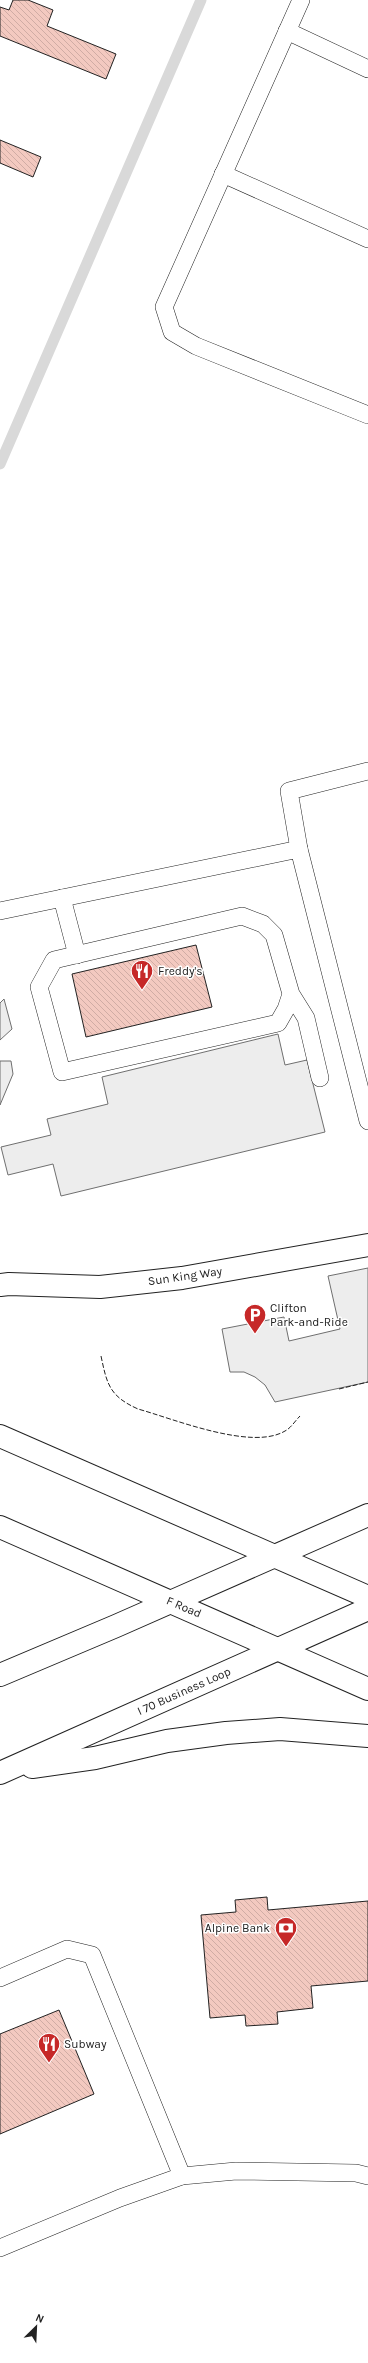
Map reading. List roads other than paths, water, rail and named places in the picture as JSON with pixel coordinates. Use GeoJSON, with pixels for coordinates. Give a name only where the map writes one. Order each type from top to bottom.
{"type":"FeatureCollection","features":[{"type":"Feature","properties":{"kind":"main road","name":"Sun King Way"},"geometry":{"type":"LineString","coordinates":[[0,1285],[108,1286],[182,1278],[368,1245]]}},
{"type":"Feature","properties":{"kind":"main road"},"geometry":{"type":"LineString","coordinates":[[0,1436],[368,1597]]}},
{"type":"Feature","properties":{"kind":"main road"},"geometry":{"type":"LineString","coordinates":[[0,1675],[172,1602],[368,1515]]}},
{"type":"Feature","properties":{"kind":"main road","name":"F Road"},"geometry":{"type":"LineString","coordinates":[[0,1527],[279,1648],[368,1689]]}},
{"type":"Feature","properties":{"kind":"main road","name":"I 70 Business Loop"},"geometry":{"type":"LineString","coordinates":[[3,1772],[368,1609]]}},
{"type":"Feature","properties":{"kind":"main road"},"geometry":{"type":"LineString","coordinates":[[3,1772],[95,1758],[167,1741],[226,1733],[280,1728],[368,1736]]}},
{"type":"Feature","properties":{"kind":"lane"},"geometry":{"type":"LineString","coordinates":[[301,0],[164,307],[172,332],[196,346],[368,415]]}},
{"type":"Feature","properties":{"kind":"lane"},"geometry":{"type":"LineString","coordinates":[[287,31],[368,69]]}},
{"type":"Feature","properties":{"kind":"lane"},"geometry":{"type":"LineString","coordinates":[[223,174],[368,239]]}},
{"type":"Feature","properties":{"kind":"lane"},"geometry":{"type":"LineString","coordinates":[[368,771],[289,791],[299,849],[368,1121]]}},
{"type":"Feature","properties":{"kind":"lane"},"geometry":{"type":"LineString","coordinates":[[0,911],[299,849]]}},
{"type":"Feature","properties":{"kind":"lane"},"geometry":{"type":"LineString","coordinates":[[62,898],[77,955]]}},
{"type":"Feature","properties":{"kind":"lane"},"geometry":{"type":"LineString","coordinates":[[291,994],[286,1009],[278,1023],[62,1072],[39,987],[54,960],[242,916],[263,924],[274,935],[291,994],[306,1018],[320,1078]]}},
{"type":"Feature","properties":{"kind":"lane"},"geometry":{"type":"LineString","coordinates":[[0,1978],[67,1949],[92,1955],[182,2176]]}},
{"type":"Feature","properties":{"kind":"lane"},"geometry":{"type":"LineString","coordinates":[[0,2248],[120,2198],[182,2176],[236,2171],[356,2173],[368,2176]]}},
{"type":"Feature","properties":{"kind":"waterway"},"geometry":{"type":"LineString","coordinates":[[0,464],[201,0]]}},
{"type":"Feature","properties":{"kind":"place","name":"Freddy's"},"geometry":{"type":"Point","coordinates":[142,990]}},
{"type":"Feature","properties":{"kind":"place","name":"Clifton Park-and-Ride"},"geometry":{"type":"Point","coordinates":[255,1334]}},
{"type":"Feature","properties":{"kind":"place","name":"Alpine Bank"},"geometry":{"type":"Point","coordinates":[286,1948]}},
{"type":"Feature","properties":{"kind":"place","name":"Subway"},"geometry":{"type":"Point","coordinates":[49,2064]}}]}
